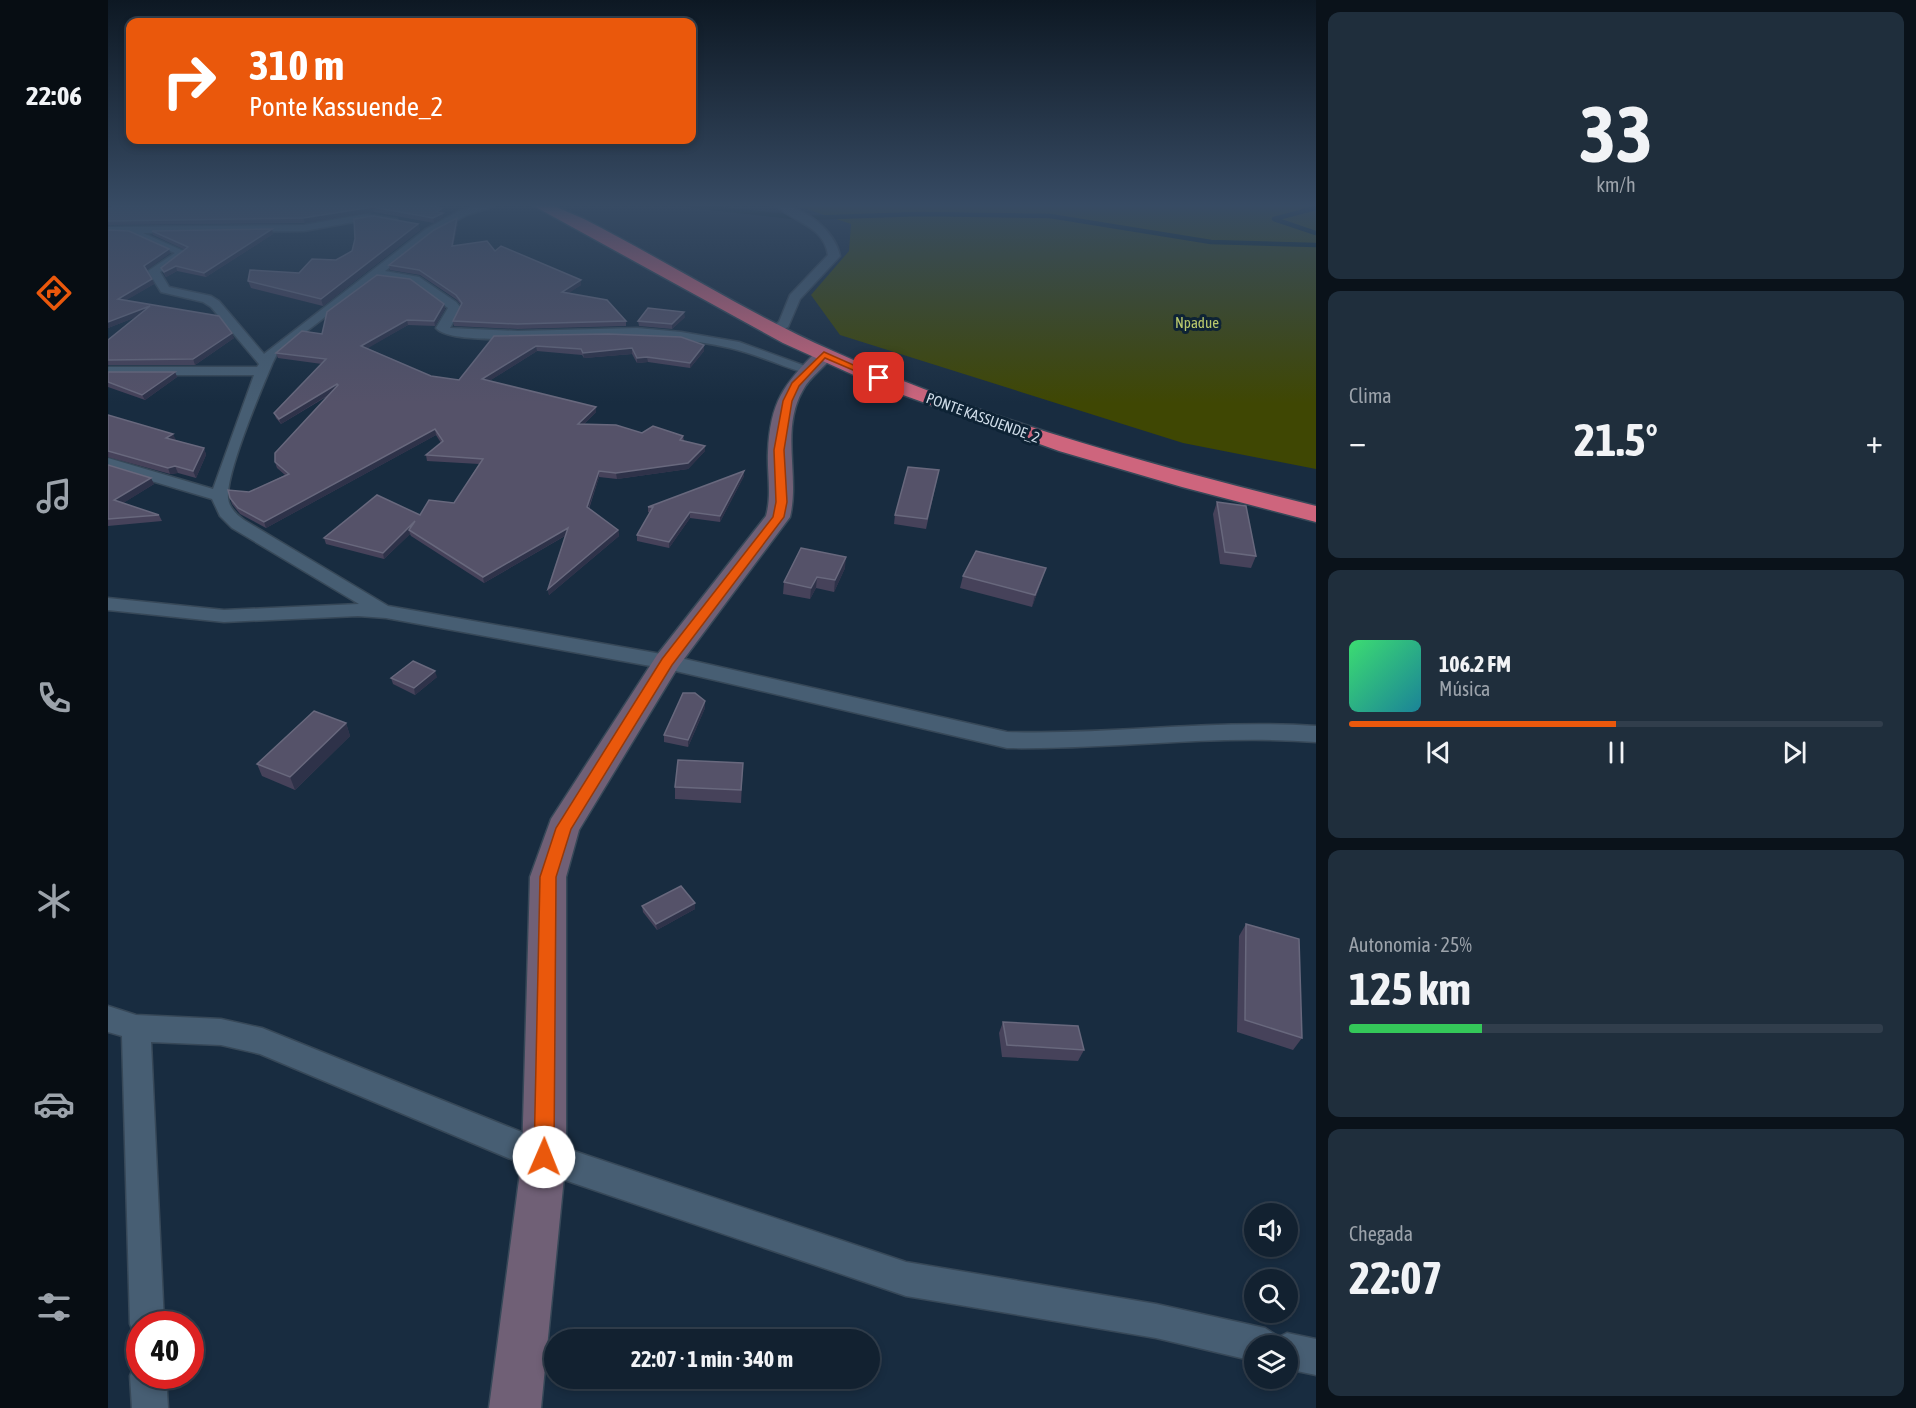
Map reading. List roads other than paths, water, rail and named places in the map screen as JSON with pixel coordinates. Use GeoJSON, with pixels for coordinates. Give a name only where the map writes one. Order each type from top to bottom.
{"type":"FeatureCollection","features":[{"type":"Feature","properties":{"kind":"highway","name":"PONTE KASSUENDE_2"},"geometry":{"type":"LineString","coordinates":[[671,272],[774,330],[816,362],[916,394],[1050,442],[1210,488],[1316,514]]}},
{"type":"Feature","properties":{"kind":"street"},"geometry":{"type":"LineString","coordinates":[[154,272],[165,290],[207,299],[215,304],[262,366]]}},
{"type":"Feature","properties":{"kind":"street"},"geometry":{"type":"LineString","coordinates":[[774,330],[784,324],[794,298],[819,272]]}},
{"type":"Feature","properties":{"kind":"street"},"geometry":{"type":"LineString","coordinates":[[386,612],[238,524],[226,514],[219,496],[262,366],[279,345],[373,273],[415,279],[452,305],[455,308],[442,328],[447,332],[518,335],[637,332],[673,335],[734,345],[816,362]]}},
{"type":"Feature","properties":{"kind":"street"},"geometry":{"type":"LineString","coordinates":[[515,1408],[544,1157],[548,877],[554,852],[563,828],[667,662],[778,517],[782,502],[779,450],[787,401],[795,385],[816,362]]}},
{"type":"Feature","properties":{"kind":"street"},"geometry":{"type":"LineString","coordinates":[[108,371],[262,366]]}},
{"type":"Feature","properties":{"kind":"street"},"geometry":{"type":"LineString","coordinates":[[108,463],[219,496]]}},
{"type":"Feature","properties":{"kind":"street"},"geometry":{"type":"LineString","coordinates":[[108,604],[224,616],[358,610],[386,612],[667,662],[1008,740],[1048,741],[1260,730],[1316,734]]}},
{"type":"Feature","properties":{"kind":"street"},"geometry":{"type":"LineString","coordinates":[[146,1311],[122,1024],[221,1032],[262,1041],[544,1157],[906,1279],[1156,1321],[1244,1341]]}},
{"type":"Feature","properties":{"kind":"street"},"geometry":{"type":"LineString","coordinates":[[1298,1353],[1316,1357]]}},
{"type":"Feature","properties":{"kind":"street"},"geometry":{"type":"LineString","coordinates":[[149,1389],[150,1408]]}},
{"type":"Feature","properties":{"kind":"park label","name":"Npadue"},"geometry":{"type":"Point","coordinates":[1197,323]}}]}
